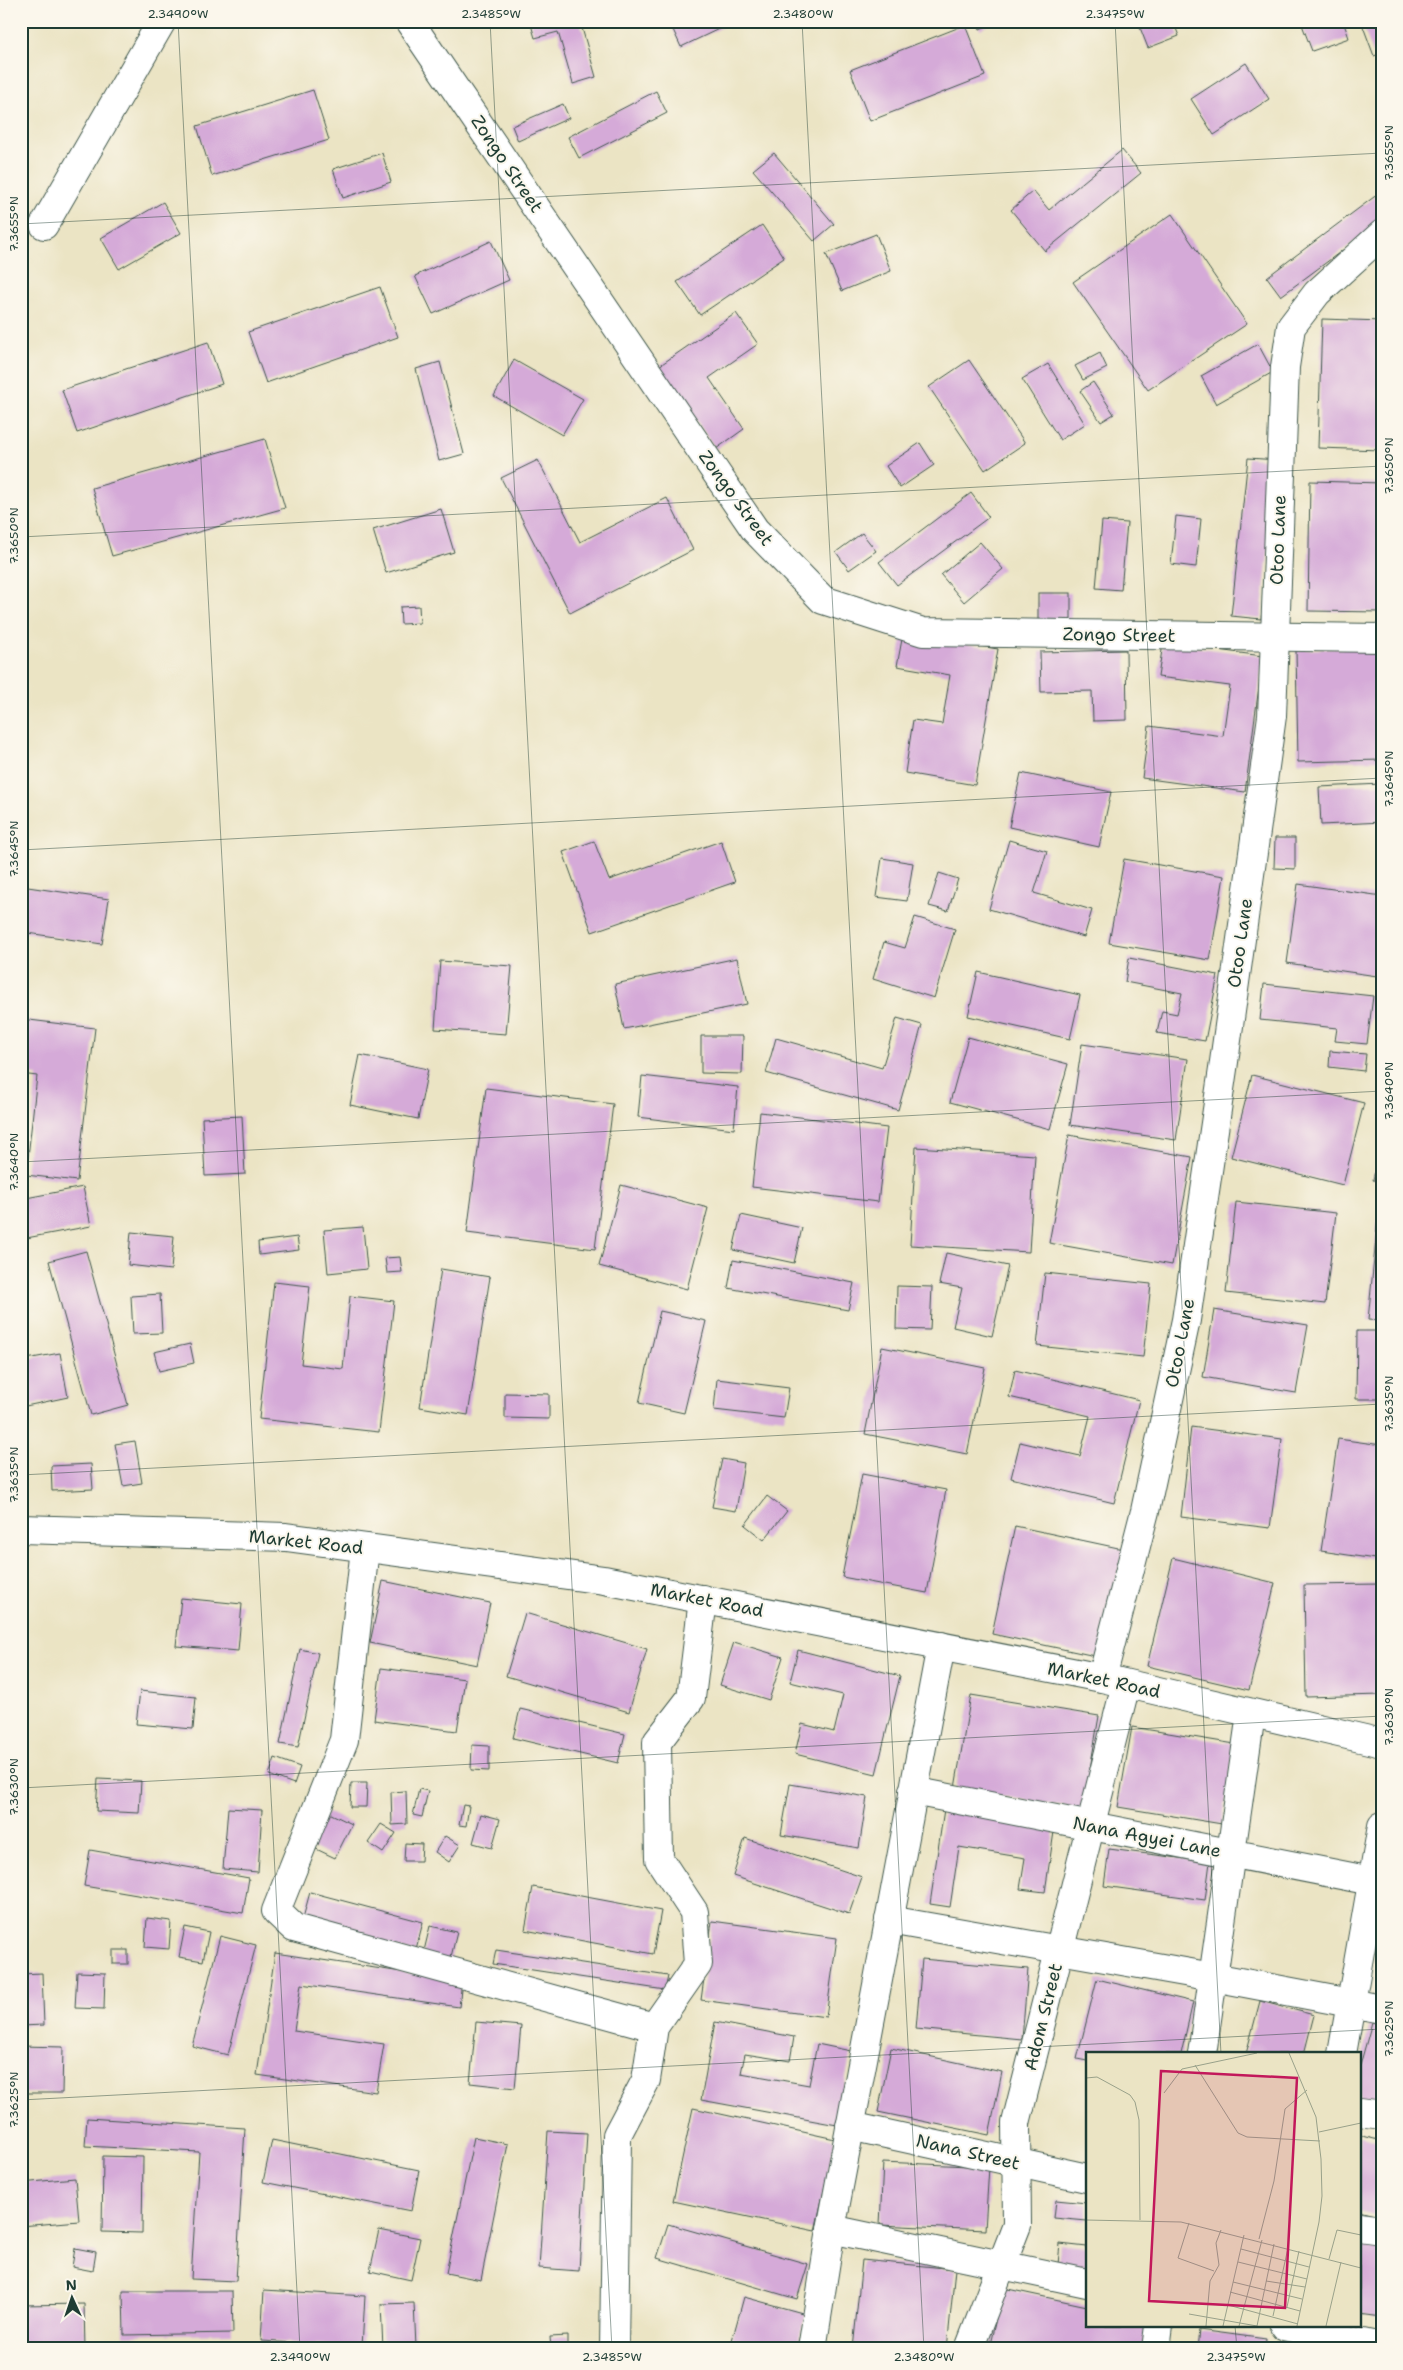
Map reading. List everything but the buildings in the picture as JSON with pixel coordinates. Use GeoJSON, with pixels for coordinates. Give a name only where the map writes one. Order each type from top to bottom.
{"type":"FeatureCollection","features":[{"type":"Feature","properties":{"kind":"street"},"geometry":{"type":"LineString","coordinates":[[44,225],[162,21]]}},
{"type":"Feature","properties":{"kind":"street","name":"Zongo Street"},"geometry":{"type":"LineString","coordinates":[[409,21],[755,530],[823,600],[923,632],[1382,638]]}},
{"type":"Feature","properties":{"kind":"street","name":"Otoo Lane"},"geometry":{"type":"LineString","coordinates":[[1114,1681],[1145,1511],[1186,1320],[1272,716],[1285,367],[1291,327],[1317,292],[1382,234]]}},
{"type":"Feature","properties":{"kind":"street","name":"Market Road"},"geometry":{"type":"LineString","coordinates":[[21,1529],[286,1537],[604,1580],[1114,1681],[1251,1714],[1382,1742]]}},
{"type":"Feature","properties":{"kind":"street"},"geometry":{"type":"LineString","coordinates":[[365,1548],[344,1740],[276,1911],[294,1928],[654,2027]]}},
{"type":"Feature","properties":{"kind":"street"},"geometry":{"type":"LineString","coordinates":[[614,2349],[617,2135],[646,2080],[654,2027],[698,1964],[694,1912],[659,1859],[657,1742],[690,1698],[703,1599]]}},
{"type":"Feature","properties":{"kind":"street"},"geometry":{"type":"LineString","coordinates":[[812,2349],[831,2229],[941,1646]]}},
{"type":"Feature","properties":{"kind":"street","name":"Adom Street"},"geometry":{"type":"LineString","coordinates":[[969,2349],[1016,2225],[1016,2123],[1091,1826],[1114,1681]]}},
{"type":"Feature","properties":{"kind":"street"},"geometry":{"type":"LineString","coordinates":[[1202,2052],[1251,1714]]}},
{"type":"Feature","properties":{"kind":"street","name":"Nana Agyei Lane"},"geometry":{"type":"LineString","coordinates":[[913,1791],[1377,1882]]}},
{"type":"Feature","properties":{"kind":"street"},"geometry":{"type":"LineString","coordinates":[[1342,2052],[1377,1882],[1382,1826]]}},
{"type":"Feature","properties":{"kind":"street"},"geometry":{"type":"LineString","coordinates":[[889,1920],[1382,2009]]}},
{"type":"Feature","properties":{"kind":"street"},"geometry":{"type":"LineString","coordinates":[[1360,2112],[1382,2115]]}},
{"type":"Feature","properties":{"kind":"street","name":"Nana Street"},"geometry":{"type":"LineString","coordinates":[[850,2126],[1086,2178]]}},
{"type":"Feature","properties":{"kind":"street"},"geometry":{"type":"LineString","coordinates":[[1360,2227],[1382,2230]]}},
{"type":"Feature","properties":{"kind":"street"},"geometry":{"type":"LineString","coordinates":[[831,2229],[1086,2283]]}},
{"type":"Feature","properties":{"kind":"street"},"geometry":{"type":"LineString","coordinates":[[1156,2349],[1159,2328]]}},
{"type":"Feature","properties":{"kind":"street"},"geometry":{"type":"LineString","coordinates":[[1291,2332],[1382,2347]]}}]}
